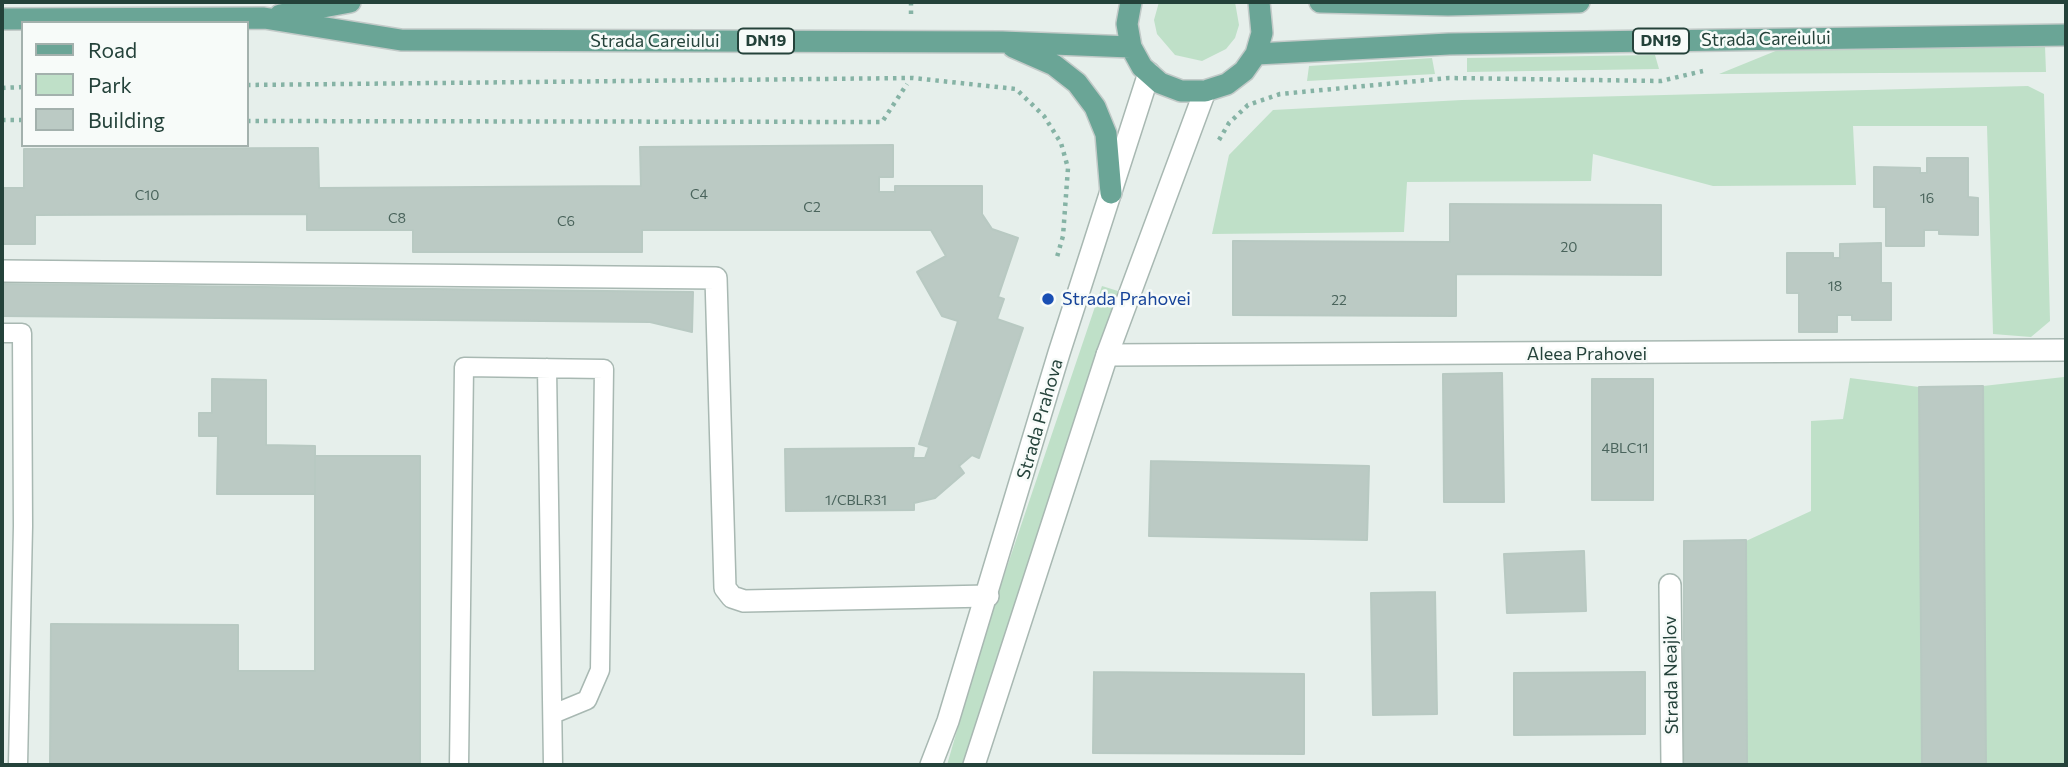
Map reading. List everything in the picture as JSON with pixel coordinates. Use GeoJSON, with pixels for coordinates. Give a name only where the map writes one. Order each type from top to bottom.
{"type":"FeatureCollection","features":[{"type":"Feature","properties":{"kind":"main road","name":"Strada Careiului"},"geometry":{"type":"LineString","coordinates":[[264,18],[349,2]]}},
{"type":"Feature","properties":{"kind":"main road"},"geometry":{"type":"LineString","coordinates":[[1131,2],[1127,24],[1131,47],[1149,73],[1160,83],[1181,91],[1205,91],[1227,84],[1244,71],[1256,54],[1262,33],[1259,2]]}},
{"type":"Feature","properties":{"kind":"main road"},"geometry":{"type":"LineString","coordinates":[[1320,2],[1579,2]]}},
{"type":"Feature","properties":{"kind":"main road","name":"Strada Careiului"},"geometry":{"type":"LineString","coordinates":[[2,19],[264,18],[401,40],[1002,42],[1131,47]]}},
{"type":"Feature","properties":{"kind":"main road","name":"Strada Careiului"},"geometry":{"type":"LineString","coordinates":[[1256,54],[1463,44],[2066,35]]}},
{"type":"Feature","properties":{"kind":"main road"},"geometry":{"type":"LineString","coordinates":[[1002,42],[1054,65],[1077,83],[1095,107],[1107,134],[1111,193]]}},
{"type":"Feature","properties":{"kind":"street","name":"Strada Prahova"},"geometry":{"type":"LineString","coordinates":[[931,765],[988,596],[1059,353],[1149,73]]}},
{"type":"Feature","properties":{"kind":"street"},"geometry":{"type":"LineString","coordinates":[[974,765],[1107,355],[1205,91]]}},
{"type":"Feature","properties":{"kind":"street"},"geometry":{"type":"LineString","coordinates":[[2,271],[716,278],[725,588],[732,597],[744,601],[988,596]]}},
{"type":"Feature","properties":{"kind":"street","name":"Aleea Prahovei"},"geometry":{"type":"LineString","coordinates":[[1107,355],[2066,350]]}},
{"type":"Feature","properties":{"kind":"street","name":"Strada Neajlov"},"geometry":{"type":"LineString","coordinates":[[1670,585],[1672,765]]}},
{"type":"Feature","properties":{"kind":"lane"},"geometry":{"type":"LineString","coordinates":[[2,333],[22,333],[23,526],[18,765]]}},
{"type":"Feature","properties":{"kind":"lane"},"geometry":{"type":"LineString","coordinates":[[459,765],[464,367],[604,369],[600,670],[587,700],[553,714]]}},
{"type":"Feature","properties":{"kind":"lane"},"geometry":{"type":"LineString","coordinates":[[547,368],[552,765]]}},
{"type":"Feature","properties":{"kind":"path"},"geometry":{"type":"LineString","coordinates":[[248,85],[913,78],[1016,89],[1044,116],[1061,144],[1068,168],[1063,236],[1057,257]]}},
{"type":"Feature","properties":{"kind":"path"},"geometry":{"type":"LineString","coordinates":[[1216,146],[1228,123],[1248,105],[1280,94],[1449,78],[1661,81]]}},
{"type":"Feature","properties":{"kind":"path"},"geometry":{"type":"LineString","coordinates":[[248,121],[882,122],[907,85]]}},
{"type":"Feature","properties":{"kind":"path"},"geometry":{"type":"LineString","coordinates":[[2,88],[21,88]]}},
{"type":"Feature","properties":{"kind":"path"},"geometry":{"type":"LineString","coordinates":[[2,120],[21,120]]}},
{"type":"Feature","properties":{"kind":"green space"},"geometry":{"type":"Polygon","coordinates":[[[1159,2],[1235,2],[1239,25],[1235,38],[1226,49],[1202,61],[1175,55],[1157,34],[1154,20],[1159,2]]]}},
{"type":"Feature","properties":{"kind":"green space"},"geometry":{"type":"Polygon","coordinates":[[[2045,46],[2046,72],[1719,74],[1778,50],[2045,46]]]}},
{"type":"Feature","properties":{"kind":"green space"},"geometry":{"type":"Polygon","coordinates":[[[1655,55],[1659,69],[1467,72],[1467,58],[1655,55]]]}},
{"type":"Feature","properties":{"kind":"green space"},"geometry":{"type":"Polygon","coordinates":[[[1432,58],[1435,74],[1307,81],[1309,66],[1432,58]]]}},
{"type":"Feature","properties":{"kind":"green space"},"geometry":{"type":"Polygon","coordinates":[[[2028,86],[2044,94],[2050,321],[2031,337],[1993,334],[1987,126],[1853,126],[1856,185],[1713,186],[1593,154],[1591,181],[1407,182],[1404,232],[1212,234],[1229,155],[1273,110],[1462,100],[2028,86]]]}},
{"type":"Feature","properties":{"kind":"green space"},"geometry":{"type":"Polygon","coordinates":[[[1102,286],[1118,291],[995,689],[967,765],[947,765],[988,623],[1102,286]]]}},
{"type":"Feature","properties":{"kind":"green space"},"geometry":{"type":"Polygon","coordinates":[[[2064,377],[2066,765],[1986,765],[1983,386],[2064,377]]]}},
{"type":"Feature","properties":{"kind":"green space"},"geometry":{"type":"Polygon","coordinates":[[[1850,378],[1919,387],[1922,765],[1747,765],[1746,541],[1811,511],[1811,421],[1843,419],[1850,378]]]}},
{"type":"Feature","properties":{"kind":"building"},"geometry":{"type":"Polygon","coordinates":[[[893,145],[893,177],[879,177],[879,192],[895,192],[895,186],[982,186],[982,214],[992,229],[1018,238],[998,297],[1004,299],[997,319],[1023,328],[979,458],[972,455],[959,466],[964,473],[935,498],[914,503],[914,510],[786,511],[785,449],[914,448],[913,458],[925,458],[929,447],[919,444],[958,321],[942,316],[917,272],[946,256],[931,230],[642,230],[642,252],[413,252],[413,230],[307,230],[307,214],[35,215],[35,244],[3,244],[2,256],[2,188],[24,188],[24,149],[318,148],[319,188],[641,186],[640,147],[893,145]]]}},
{"type":"Feature","properties":{"kind":"building"},"geometry":{"type":"Polygon","coordinates":[[[1927,158],[1968,158],[1968,197],[1978,198],[1978,235],[1939,234],[1939,230],[1924,230],[1924,246],[1886,246],[1886,207],[1874,207],[1874,167],[1920,168],[1920,173],[1927,173],[1927,158]]]}},
{"type":"Feature","properties":{"kind":"building"},"geometry":{"type":"Polygon","coordinates":[[[1450,204],[1661,205],[1661,275],[1456,274],[1456,316],[1233,315],[1233,241],[1450,242],[1450,204]]]}},
{"type":"Feature","properties":{"kind":"building"},"geometry":{"type":"Polygon","coordinates":[[[1881,243],[1881,283],[1891,283],[1891,320],[1852,320],[1852,315],[1837,315],[1837,332],[1799,332],[1799,293],[1787,293],[1787,253],[1833,253],[1833,258],[1840,258],[1840,244],[1881,243]]]}},
{"type":"Feature","properties":{"kind":"building"},"geometry":{"type":"Polygon","coordinates":[[[2,284],[693,292],[692,332],[650,322],[2,316],[2,284]]]}},
{"type":"Feature","properties":{"kind":"building"},"geometry":{"type":"Polygon","coordinates":[[[1502,373],[1504,502],[1444,502],[1443,374],[1502,373]]]}},
{"type":"Feature","properties":{"kind":"building"},"geometry":{"type":"Polygon","coordinates":[[[212,379],[266,380],[266,445],[315,446],[315,494],[217,494],[218,436],[199,436],[199,413],[212,413],[212,379]]]}},
{"type":"Feature","properties":{"kind":"building"},"geometry":{"type":"Polygon","coordinates":[[[1592,379],[1653,379],[1653,500],[1592,500],[1592,379]]]}},
{"type":"Feature","properties":{"kind":"building"},"geometry":{"type":"Polygon","coordinates":[[[1983,386],[1986,765],[1922,765],[1919,387],[1983,386]]]}},
{"type":"Feature","properties":{"kind":"building"},"geometry":{"type":"Polygon","coordinates":[[[315,456],[420,456],[420,765],[50,765],[51,624],[238,625],[238,671],[315,671],[315,456]]]}},
{"type":"Feature","properties":{"kind":"building"},"geometry":{"type":"Polygon","coordinates":[[[1151,461],[1369,466],[1367,540],[1149,536],[1151,461]]]}},
{"type":"Feature","properties":{"kind":"building"},"geometry":{"type":"Polygon","coordinates":[[[1746,540],[1747,765],[1684,765],[1684,541],[1746,540]]]}},
{"type":"Feature","properties":{"kind":"building"},"geometry":{"type":"Polygon","coordinates":[[[1584,551],[1586,611],[1507,613],[1504,554],[1584,551]]]}},
{"type":"Feature","properties":{"kind":"building"},"geometry":{"type":"Polygon","coordinates":[[[1435,592],[1437,714],[1373,715],[1371,593],[1435,592]]]}},
{"type":"Feature","properties":{"kind":"building"},"geometry":{"type":"Polygon","coordinates":[[[1094,672],[1304,674],[1304,754],[1093,753],[1094,672]]]}},
{"type":"Feature","properties":{"kind":"building"},"geometry":{"type":"Polygon","coordinates":[[[1645,672],[1645,734],[1514,735],[1514,673],[1645,672]]]}},
{"type":"Feature","properties":{"kind":"place","name":"Strada Prahovei"},"geometry":{"type":"Point","coordinates":[1048,299]}}]}
